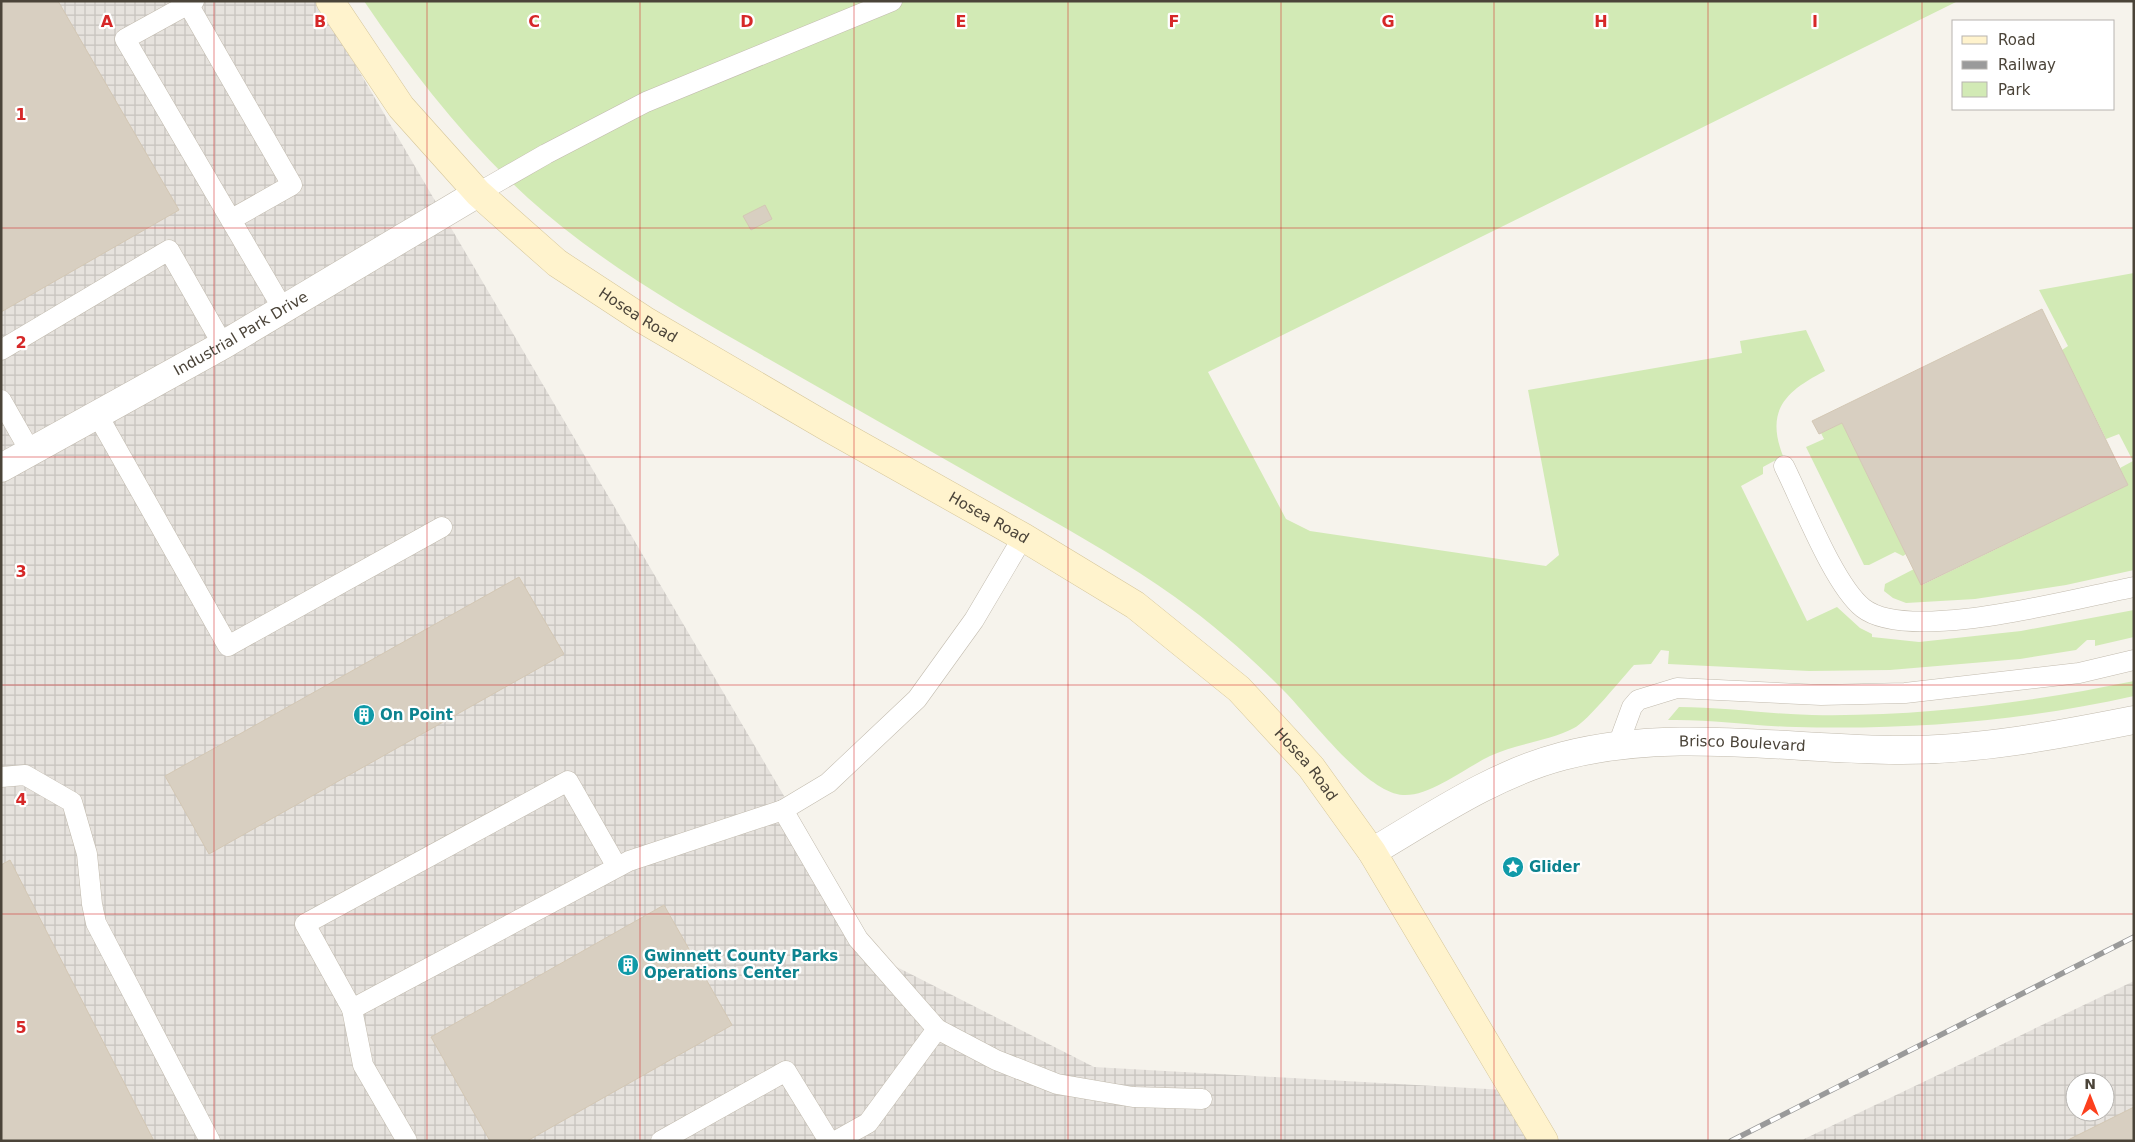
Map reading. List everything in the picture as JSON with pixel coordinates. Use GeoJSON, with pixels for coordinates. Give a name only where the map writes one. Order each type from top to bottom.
{"type":"FeatureCollection","features":[{"type":"Feature","properties":{"kind":"street","name":"Hosea Road"},"geometry":{"type":"LineString","coordinates":[[330,1],[401,107],[478,193],[556,263],[644,320],[829,428],[1023,537],[1135,606],[1239,689],[1311,767],[1372,852],[1544,1141]]}},
{"type":"Feature","properties":{"kind":"street","name":"Industrial Park Drive"},"geometry":{"type":"LineString","coordinates":[[1,468],[223,344],[478,193]]}},
{"type":"Feature","properties":{"kind":"street","name":"Brisco Boulevard"},"geometry":{"type":"LineString","coordinates":[[1372,852],[1471,794],[1528,767],[1564,756],[1618,745],[1699,742],[1903,750],[2003,743],[2134,720]]}},
{"type":"Feature","properties":{"kind":"lane"},"geometry":{"type":"LineString","coordinates":[[478,193],[546,154],[646,102],[892,1]]}},
{"type":"Feature","properties":{"kind":"lane"},"geometry":{"type":"LineString","coordinates":[[232,219],[292,185],[191,3],[126,39],[283,309]]}},
{"type":"Feature","properties":{"kind":"lane"},"geometry":{"type":"LineString","coordinates":[[1,350],[169,250],[223,344]]}},
{"type":"Feature","properties":{"kind":"lane"},"geometry":{"type":"LineString","coordinates":[[1,400],[30,452]]}},
{"type":"Feature","properties":{"kind":"lane"},"geometry":{"type":"LineString","coordinates":[[97,414],[228,646],[442,527]]}},
{"type":"Feature","properties":{"kind":"lane"},"geometry":{"type":"LineString","coordinates":[[1784,466],[1843,587],[1863,608],[1882,618],[1907,622],[1949,622],[2134,587]]}},
{"type":"Feature","properties":{"kind":"lane"},"geometry":{"type":"LineString","coordinates":[[352,1009],[629,861],[783,810],[828,783],[917,699],[974,620],[1023,537]]}},
{"type":"Feature","properties":{"kind":"lane"},"geometry":{"type":"LineString","coordinates":[[1618,745],[1632,707],[1638,700],[1677,688],[1820,695],[1906,693],[2080,673],[2134,660]]}},
{"type":"Feature","properties":{"kind":"lane"},"geometry":{"type":"LineString","coordinates":[[1,777],[25,775],[72,802],[87,854],[92,904],[96,923],[210,1141]]}},
{"type":"Feature","properties":{"kind":"lane"},"geometry":{"type":"LineString","coordinates":[[407,1141],[363,1065],[352,1009],[305,924],[568,781],[617,867]]}},
{"type":"Feature","properties":{"kind":"lane"},"geometry":{"type":"LineString","coordinates":[[783,810],[858,939],[937,1029],[996,1060],[1057,1084],[1133,1097],[1202,1099]]}},
{"type":"Feature","properties":{"kind":"lane"},"geometry":{"type":"LineString","coordinates":[[836,1141],[868,1123],[937,1029]]}},
{"type":"Feature","properties":{"kind":"lane"},"geometry":{"type":"LineString","coordinates":[[661,1141],[786,1071],[829,1141]]}},
{"type":"Feature","properties":{"kind":"shaded area"},"geometry":{"type":"Polygon","coordinates":[[[1,1],[318,1],[879,958],[1094,1067],[1505,1090],[1534,1141],[1,1141],[1,1]]]}},
{"type":"Feature","properties":{"kind":"shaded area"},"geometry":{"type":"Polygon","coordinates":[[[2134,981],[2134,1141],[1800,1141],[2134,981]]]}},
{"type":"Feature","properties":{"kind":"green space"},"geometry":{"type":"Polygon","coordinates":[[[364,1],[1958,1],[1208,372],[1286,519],[1310,531],[1546,566],[1559,555],[1528,390],[1742,353],[1740,341],[1806,330],[1825,371],[1799,386],[1783,404],[1778,414],[1776,426],[1783,456],[1763,467],[1763,474],[1741,486],[1807,621],[1837,607],[1860,628],[1872,634],[1872,637],[1919,642],[2021,631],[2134,610],[2134,637],[2095,646],[2095,640],[2087,640],[2076,650],[2020,659],[1890,670],[1809,671],[1668,664],[1669,651],[1661,650],[1651,664],[1634,665],[1596,709],[1574,728],[1490,756],[1448,780],[1424,791],[1403,795],[1388,791],[1372,782],[1339,752],[1259,666],[1218,630],[1175,597],[1069,530],[705,322],[613,264],[555,221],[505,176],[440,104],[364,1]]]}},
{"type":"Feature","properties":{"kind":"green space"},"geometry":{"type":"Polygon","coordinates":[[[2134,273],[2134,570],[2066,585],[1975,599],[1906,603],[1893,598],[1884,591],[1885,584],[1914,569],[1922,585],[2128,485],[2120,468],[2133,461],[2119,434],[2106,439],[2062,350],[2068,346],[2039,290],[2134,273]]]}},
{"type":"Feature","properties":{"kind":"green space"},"geometry":{"type":"Polygon","coordinates":[[[1842,423],[1906,554],[1903,556],[1895,552],[1869,565],[1864,565],[1806,447],[1824,439],[1821,433],[1842,423]]]}},
{"type":"Feature","properties":{"kind":"green space"},"geometry":{"type":"Polygon","coordinates":[[[2134,681],[2134,696],[2050,712],[1966,722],[1839,728],[1668,720],[1679,707],[1812,715],[1893,714],[1933,711],[2014,702],[2134,681]]]}},
{"type":"Feature","properties":{"kind":"building"},"geometry":{"type":"Polygon","coordinates":[[[1,1],[58,1],[179,210],[1,312],[1,1]]]}},
{"type":"Feature","properties":{"kind":"building"},"geometry":{"type":"Polygon","coordinates":[[[765,205],[772,219],[751,230],[743,216],[765,205]]]}},
{"type":"Feature","properties":{"kind":"building"},"geometry":{"type":"Polygon","coordinates":[[[2042,309],[2128,485],[1921,585],[1842,423],[1819,434],[1812,421],[2042,309]]]}},
{"type":"Feature","properties":{"kind":"building","name":"On Point"},"geometry":{"type":"Polygon","coordinates":[[[519,577],[564,654],[209,854],[165,776],[519,577]]]}},
{"type":"Feature","properties":{"kind":"building"},"geometry":{"type":"Polygon","coordinates":[[[10,860],[154,1141],[1,1141],[1,865],[10,860]]]}},
{"type":"Feature","properties":{"kind":"building","name":"Gwinnett County Parks Operations Center"},"geometry":{"type":"Polygon","coordinates":[[[664,905],[732,1025],[527,1141],[490,1141],[431,1037],[664,905]]]}},
{"type":"Feature","properties":{"kind":"building"},"geometry":{"type":"Polygon","coordinates":[[[2134,1107],[2134,1141],[2066,1141],[2104,1122],[2115,1122],[2115,1116],[2134,1107]]]}},
{"type":"Feature","properties":{"kind":"railway"},"geometry":{"type":"LineString","coordinates":[[1731,1141],[2134,937]]}},
{"type":"Feature","properties":{"kind":"place","name":"On Point"},"geometry":{"type":"Point","coordinates":[364,715]}},
{"type":"Feature","properties":{"kind":"place","name":"Glider"},"geometry":{"type":"Point","coordinates":[1513,867]}},
{"type":"Feature","properties":{"kind":"place","name":"Gwinnett County Parks Operations Center"},"geometry":{"type":"Point","coordinates":[628,965]}}]}
